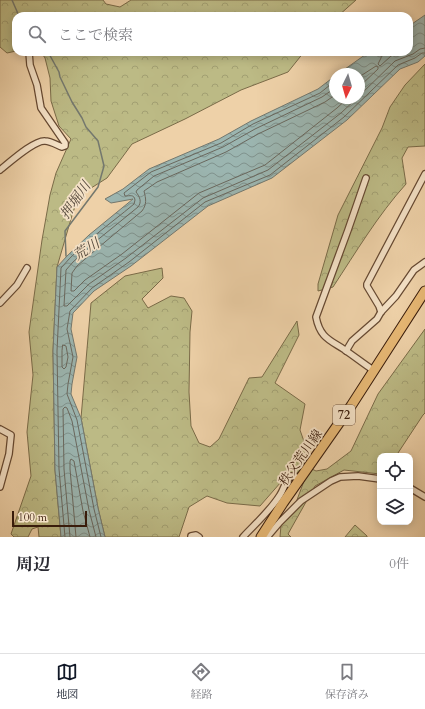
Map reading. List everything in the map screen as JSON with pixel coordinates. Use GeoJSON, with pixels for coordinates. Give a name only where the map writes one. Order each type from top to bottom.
{"type":"FeatureCollection","features":[{"type":"Feature","properties":{"kind":"main road","name":"秩父荒川線"},"geometry":{"type":"LineString","coordinates":[[262,536],[351,406],[425,291]]}},
{"type":"Feature","properties":{"kind":"street"},"geometry":{"type":"LineString","coordinates":[[0,170],[25,150],[40,141],[46,140],[62,147],[65,146],[65,143],[41,108],[37,85],[30,65],[29,56]]}},
{"type":"Feature","properties":{"kind":"street"},"geometry":{"type":"LineString","coordinates":[[382,312],[367,284],[425,174]]}},
{"type":"Feature","properties":{"kind":"street"},"geometry":{"type":"LineString","coordinates":[[366,178],[316,317],[318,326],[328,340],[346,350],[373,370]]}},
{"type":"Feature","properties":{"kind":"street"},"geometry":{"type":"LineString","coordinates":[[346,350],[352,341],[377,319],[396,296],[414,270],[425,262]]}},
{"type":"Feature","properties":{"kind":"street"},"geometry":{"type":"LineString","coordinates":[[0,303],[17,284],[27,268]]}},
{"type":"Feature","properties":{"kind":"street"},"geometry":{"type":"LineString","coordinates":[[0,429],[11,435],[9,454],[0,487]]}},
{"type":"Feature","properties":{"kind":"street"},"geometry":{"type":"LineString","coordinates":[[243,537],[282,494],[288,478],[291,476],[300,479]]}},
{"type":"Feature","properties":{"kind":"street"},"geometry":{"type":"LineString","coordinates":[[262,536],[268,536],[301,501],[340,477],[358,476],[377,479]]}},
{"type":"Feature","properties":{"kind":"street"},"geometry":{"type":"LineString","coordinates":[[412,489],[425,497]]}},
{"type":"Feature","properties":{"kind":"street"},"geometry":{"type":"LineString","coordinates":[[191,537],[196,535],[199,537]]}},
{"type":"Feature","properties":{"kind":"green space"},"geometry":{"type":"Polygon","coordinates":[[[0,0],[103,0],[106,4],[120,7],[131,0],[356,0],[342,12],[12,12],[12,52],[7,53],[0,47],[0,0]]]}},
{"type":"Feature","properties":{"kind":"green space"},"geometry":{"type":"Polygon","coordinates":[[[44,56],[301,56],[288,72],[241,90],[132,144],[107,178],[80,195],[73,212],[57,267],[53,351],[55,470],[61,537],[39,537],[38,527],[32,529],[28,537],[14,537],[11,534],[31,476],[27,432],[33,375],[29,332],[42,240],[50,195],[56,173],[71,139],[59,126],[51,101],[50,78],[44,56]]]}},
{"type":"Feature","properties":{"kind":"green space"},"geometry":{"type":"Polygon","coordinates":[[[425,64],[425,146],[408,147],[402,158],[406,184],[377,221],[333,287],[318,291],[318,284],[338,215],[382,128],[390,107],[405,85],[425,64]]]}},
{"type":"Feature","properties":{"kind":"green space"},"geometry":{"type":"Polygon","coordinates":[[[162,268],[163,278],[142,299],[148,308],[171,296],[184,298],[192,311],[190,332],[189,392],[191,426],[199,443],[210,447],[219,439],[249,378],[262,377],[297,321],[299,335],[275,383],[305,404],[300,430],[307,450],[304,465],[316,471],[327,469],[351,451],[378,394],[425,329],[425,413],[398,453],[377,453],[377,474],[344,470],[315,486],[288,534],[291,537],[280,537],[281,525],[291,516],[304,481],[300,472],[288,474],[260,506],[227,503],[207,496],[189,507],[179,537],[105,537],[81,418],[91,303],[125,276],[162,268]]]}},
{"type":"Feature","properties":{"kind":"green space"},"geometry":{"type":"Polygon","coordinates":[[[355,525],[367,536],[367,537],[345,537],[355,525]]]}},
{"type":"Feature","properties":{"kind":"water"},"geometry":{"type":"Polygon","coordinates":[[[425,15],[425,56],[418,62],[400,69],[365,103],[365,68],[346,68],[363,56],[413,56],[413,23],[425,15]]]}},
{"type":"Feature","properties":{"kind":"water","name":"荒川"},"geometry":{"type":"Polygon","coordinates":[[[329,81],[329,104],[364,104],[347,120],[272,178],[208,206],[131,266],[94,291],[73,313],[71,329],[77,357],[71,394],[81,418],[105,537],[61,537],[55,470],[53,351],[57,267],[89,235],[133,199],[111,203],[105,199],[123,189],[149,169],[219,139],[251,121],[318,89],[329,81]]]}},
{"type":"Feature","properties":{"kind":"waterway","name":"押堀川"},"geometry":{"type":"LineString","coordinates":[[12,0],[17,12]]}},
{"type":"Feature","properties":{"kind":"waterway","name":"押堀川"},"geometry":{"type":"LineString","coordinates":[[50,56],[72,102],[86,127],[98,141],[104,166],[98,187],[65,231],[66,256]]}}]}
